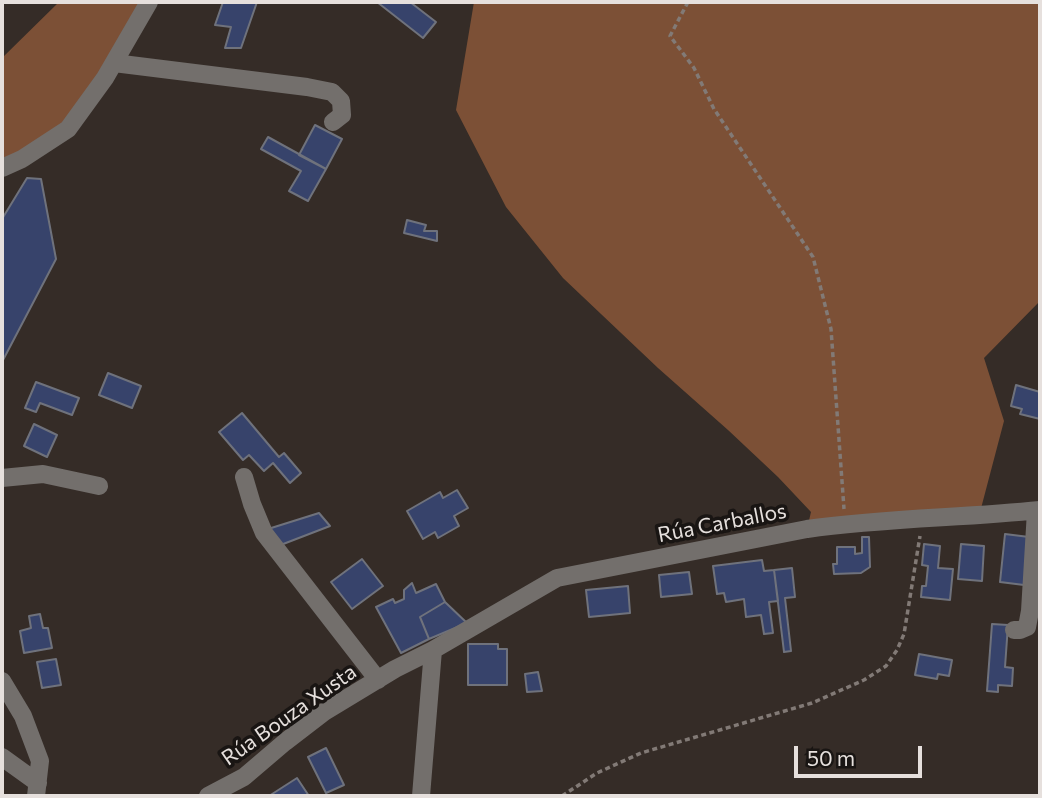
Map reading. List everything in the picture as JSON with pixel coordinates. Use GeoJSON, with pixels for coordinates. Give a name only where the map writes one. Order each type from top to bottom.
{"type":"FeatureCollection","features":[{"type":"Feature","properties":{"kind":"street"},"geometry":{"type":"LineString","coordinates":[[2,168],[22,159],[68,129],[106,78],[149,2]]}},
{"type":"Feature","properties":{"kind":"street"},"geometry":{"type":"LineString","coordinates":[[114,63],[332,92],[341,101],[342,115],[333,122]]}},
{"type":"Feature","properties":{"kind":"street"},"geometry":{"type":"LineString","coordinates":[[2,478],[43,474],[99,486]]}},
{"type":"Feature","properties":{"kind":"street"},"geometry":{"type":"LineString","coordinates":[[244,477],[264,533],[377,680]]}},
{"type":"Feature","properties":{"kind":"street"},"geometry":{"type":"LineString","coordinates":[[1014,629],[1027,627],[1038,510]]}},
{"type":"Feature","properties":{"kind":"street","name":"Rúa Carballos"},"geometry":{"type":"LineString","coordinates":[[433,650],[558,578],[845,524],[1038,510]]}},
{"type":"Feature","properties":{"kind":"street"},"geometry":{"type":"LineString","coordinates":[[421,796],[433,650]]}},
{"type":"Feature","properties":{"kind":"street","name":"Rúa Bouza Xusta"},"geometry":{"type":"LineString","coordinates":[[208,796],[244,777],[324,712],[433,650]]}},
{"type":"Feature","properties":{"kind":"street"},"geometry":{"type":"LineString","coordinates":[[2,681],[23,716],[40,761],[37,790]]}},
{"type":"Feature","properties":{"kind":"street"},"geometry":{"type":"LineString","coordinates":[[2,757],[37,790]]}},
{"type":"Feature","properties":{"kind":"path"},"geometry":{"type":"LineString","coordinates":[[688,2],[670,36],[694,68],[714,108],[813,257],[831,329],[845,524]]}},
{"type":"Feature","properties":{"kind":"path"},"geometry":{"type":"LineString","coordinates":[[562,796],[597,773],[641,753],[812,703],[864,680],[886,666],[904,634],[921,539],[918,520]]}},
{"type":"Feature","properties":{"kind":"shaded area"},"geometry":{"type":"Polygon","coordinates":[[[59,2],[149,2],[111,69],[40,147],[2,168],[2,58],[59,2]]]}},
{"type":"Feature","properties":{"kind":"shaded area"},"geometry":{"type":"Polygon","coordinates":[[[474,2],[1040,2],[1040,301],[984,358],[1004,421],[979,516],[807,529],[811,512],[778,477],[563,278],[506,207],[456,110],[474,2]]]}},
{"type":"Feature","properties":{"kind":"building"},"geometry":{"type":"Polygon","coordinates":[[[223,2],[257,2],[241,48],[225,48],[231,27],[215,25],[223,2]]]}},
{"type":"Feature","properties":{"kind":"building"},"geometry":{"type":"Polygon","coordinates":[[[377,2],[410,2],[436,22],[423,38],[377,2]]]}},
{"type":"Feature","properties":{"kind":"building"},"geometry":{"type":"Polygon","coordinates":[[[315,125],[342,139],[326,169],[299,155],[315,125]]]}},
{"type":"Feature","properties":{"kind":"building"},"geometry":{"type":"Polygon","coordinates":[[[268,137],[326,169],[308,201],[289,191],[301,171],[261,149],[268,137]]]}},
{"type":"Feature","properties":{"kind":"building"},"geometry":{"type":"Polygon","coordinates":[[[27,178],[41,179],[56,259],[2,362],[2,219],[27,178]]]}},
{"type":"Feature","properties":{"kind":"building"},"geometry":{"type":"Polygon","coordinates":[[[407,220],[426,225],[424,231],[437,231],[437,241],[404,233],[407,220]]]}},
{"type":"Feature","properties":{"kind":"building"},"geometry":{"type":"Polygon","coordinates":[[[108,373],[141,386],[132,408],[99,395],[108,373]]]}},
{"type":"Feature","properties":{"kind":"building"},"geometry":{"type":"Polygon","coordinates":[[[36,382],[79,398],[72,415],[40,403],[36,412],[25,408],[36,382]]]}},
{"type":"Feature","properties":{"kind":"building"},"geometry":{"type":"Polygon","coordinates":[[[1016,385],[1040,392],[1040,419],[1020,414],[1022,409],[1011,406],[1016,385]]]}},
{"type":"Feature","properties":{"kind":"building"},"geometry":{"type":"Polygon","coordinates":[[[242,413],[279,457],[284,453],[301,473],[290,483],[273,463],[264,471],[249,455],[243,460],[219,432],[242,413]]]}},
{"type":"Feature","properties":{"kind":"building"},"geometry":{"type":"Polygon","coordinates":[[[34,424],[57,435],[47,457],[24,446],[34,424]]]}},
{"type":"Feature","properties":{"kind":"building"},"geometry":{"type":"Polygon","coordinates":[[[457,490],[468,508],[454,516],[459,526],[438,538],[435,532],[423,539],[407,511],[440,492],[443,498],[457,490]]]}},
{"type":"Feature","properties":{"kind":"building"},"geometry":{"type":"Polygon","coordinates":[[[319,513],[330,526],[278,546],[268,529],[319,513]]]}},
{"type":"Feature","properties":{"kind":"building"},"geometry":{"type":"Polygon","coordinates":[[[1005,534],[1029,537],[1024,585],[1000,582],[1005,534]]]}},
{"type":"Feature","properties":{"kind":"building"},"geometry":{"type":"Polygon","coordinates":[[[862,537],[869,537],[870,567],[861,573],[834,574],[837,547],[855,547],[855,554],[862,553],[862,537]]]}},
{"type":"Feature","properties":{"kind":"building"},"geometry":{"type":"Polygon","coordinates":[[[924,544],[940,546],[938,568],[953,569],[950,600],[921,597],[922,586],[926,586],[928,566],[922,565],[924,544]]]}},
{"type":"Feature","properties":{"kind":"building"},"geometry":{"type":"Polygon","coordinates":[[[961,544],[984,546],[982,581],[958,579],[961,544]]]}},
{"type":"Feature","properties":{"kind":"building"},"geometry":{"type":"Polygon","coordinates":[[[362,559],[383,586],[352,609],[331,582],[362,559]]]}},
{"type":"Feature","properties":{"kind":"building"},"geometry":{"type":"Polygon","coordinates":[[[762,560],[764,571],[774,570],[778,601],[769,602],[773,633],[764,634],[761,615],[746,617],[744,599],[726,602],[724,593],[717,594],[713,566],[762,560]]]}},
{"type":"Feature","properties":{"kind":"building"},"geometry":{"type":"Polygon","coordinates":[[[792,568],[795,597],[785,598],[791,651],[784,652],[774,570],[792,568]]]}},
{"type":"Feature","properties":{"kind":"building"},"geometry":{"type":"Polygon","coordinates":[[[689,572],[692,594],[661,597],[659,575],[689,572]]]}},
{"type":"Feature","properties":{"kind":"building"},"geometry":{"type":"Polygon","coordinates":[[[412,583],[416,593],[436,584],[445,602],[420,617],[429,639],[401,653],[376,607],[393,599],[395,603],[404,599],[404,590],[412,583]]]}},
{"type":"Feature","properties":{"kind":"building"},"geometry":{"type":"Polygon","coordinates":[[[628,586],[630,613],[589,617],[586,590],[628,586]]]}},
{"type":"Feature","properties":{"kind":"building"},"geometry":{"type":"Polygon","coordinates":[[[445,602],[467,623],[429,639],[420,617],[445,602]]]}},
{"type":"Feature","properties":{"kind":"building"},"geometry":{"type":"Polygon","coordinates":[[[40,614],[43,628],[48,628],[52,648],[24,653],[20,631],[31,628],[29,616],[40,614]]]}},
{"type":"Feature","properties":{"kind":"building"},"geometry":{"type":"Polygon","coordinates":[[[992,624],[1008,625],[1005,667],[1013,668],[1012,686],[998,685],[998,692],[987,691],[992,624]]]}},
{"type":"Feature","properties":{"kind":"building"},"geometry":{"type":"Polygon","coordinates":[[[468,644],[498,644],[498,649],[507,649],[507,685],[468,685],[468,644]]]}},
{"type":"Feature","properties":{"kind":"building"},"geometry":{"type":"Polygon","coordinates":[[[919,654],[952,660],[949,676],[938,674],[937,679],[915,675],[919,654]]]}},
{"type":"Feature","properties":{"kind":"building"},"geometry":{"type":"Polygon","coordinates":[[[56,659],[61,685],[42,688],[37,662],[56,659]]]}},
{"type":"Feature","properties":{"kind":"building"},"geometry":{"type":"Polygon","coordinates":[[[538,672],[542,691],[527,692],[525,674],[538,672]]]}},
{"type":"Feature","properties":{"kind":"building"},"geometry":{"type":"Polygon","coordinates":[[[326,748],[344,785],[326,793],[308,757],[326,748]]]}},
{"type":"Feature","properties":{"kind":"building"},"geometry":{"type":"Polygon","coordinates":[[[297,778],[309,796],[269,796],[297,778]]]}}]}
